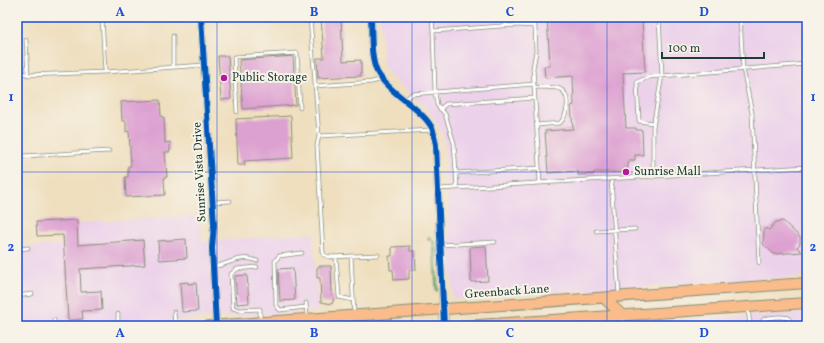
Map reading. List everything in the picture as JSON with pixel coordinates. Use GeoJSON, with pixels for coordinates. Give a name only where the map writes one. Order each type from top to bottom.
{"type":"FeatureCollection","features":[{"type":"Feature","properties":{"kind":"main road","name":"Greenback Lane"},"geometry":{"type":"LineString","coordinates":[[214,326],[807,283]]}},
{"type":"Feature","properties":{"kind":"main road"},"geometry":{"type":"LineString","coordinates":[[622,315],[640,296]]}},
{"type":"Feature","properties":{"kind":"main road"},"geometry":{"type":"LineString","coordinates":[[604,298],[622,315]]}},
{"type":"Feature","properties":{"kind":"main road"},"geometry":{"type":"LineString","coordinates":[[464,326],[537,324],[622,315],[807,303]]}},
{"type":"Feature","properties":{"kind":"main road"},"geometry":{"type":"LineString","coordinates":[[295,326],[307,319]]}},
{"type":"Feature","properties":{"kind":"street","name":"Sunrise Vista Drive"},"geometry":{"type":"LineString","coordinates":[[201,17],[213,202],[214,326]]}},
{"type":"Feature","properties":{"kind":"street"},"geometry":{"type":"LineString","coordinates":[[371,17],[374,64],[382,79],[425,120],[433,130],[436,145],[444,326]]}},
{"type":"Feature","properties":{"kind":"lane"},"geometry":{"type":"LineString","coordinates":[[102,17],[105,72]]}},
{"type":"Feature","properties":{"kind":"lane"},"geometry":{"type":"LineString","coordinates":[[310,17],[319,136],[317,145],[322,252],[326,256],[336,257],[378,255]]}},
{"type":"Feature","properties":{"kind":"lane"},"geometry":{"type":"LineString","coordinates":[[432,17],[435,92],[437,105],[445,114],[454,144],[458,187]]}},
{"type":"Feature","properties":{"kind":"lane"},"geometry":{"type":"LineString","coordinates":[[506,17],[506,26]]}},
{"type":"Feature","properties":{"kind":"lane"},"geometry":{"type":"LineString","coordinates":[[535,17],[534,26],[536,51],[533,68],[540,182]]}},
{"type":"Feature","properties":{"kind":"lane"},"geometry":{"type":"LineString","coordinates":[[653,177],[653,123],[662,75],[659,17]]}},
{"type":"Feature","properties":{"kind":"lane"},"geometry":{"type":"LineString","coordinates":[[740,17],[743,69],[752,113],[759,263]]}},
{"type":"Feature","properties":{"kind":"lane"},"geometry":{"type":"LineString","coordinates":[[433,30],[534,26]]}},
{"type":"Feature","properties":{"kind":"lane"},"geometry":{"type":"LineString","coordinates":[[173,36],[174,67]]}},
{"type":"Feature","properties":{"kind":"lane"},"geometry":{"type":"LineString","coordinates":[[26,40],[28,75]]}},
{"type":"Feature","properties":{"kind":"lane"},"geometry":{"type":"LineString","coordinates":[[237,112],[234,57],[297,53],[300,108]]}},
{"type":"Feature","properties":{"kind":"lane"},"geometry":{"type":"LineString","coordinates":[[653,123],[639,121],[637,82],[662,75],[807,64]]}},
{"type":"Feature","properties":{"kind":"lane"},"geometry":{"type":"LineString","coordinates":[[17,70],[28,75],[105,72],[204,65]]}},
{"type":"Feature","properties":{"kind":"lane"},"geometry":{"type":"LineString","coordinates":[[315,86],[372,82],[382,79]]}},
{"type":"Feature","properties":{"kind":"lane"},"geometry":{"type":"LineString","coordinates":[[405,101],[412,94],[435,92],[534,86],[557,88],[562,90],[565,94],[567,112],[560,123],[537,125]]}},
{"type":"Feature","properties":{"kind":"lane"},"geometry":{"type":"LineString","coordinates":[[440,109],[446,104],[535,98]]}},
{"type":"Feature","properties":{"kind":"lane"},"geometry":{"type":"LineString","coordinates":[[319,136],[433,130]]}},
{"type":"Feature","properties":{"kind":"lane"},"geometry":{"type":"LineString","coordinates":[[17,160],[23,156],[109,150]]}},
{"type":"Feature","properties":{"kind":"lane"},"geometry":{"type":"LineString","coordinates":[[17,151],[23,156]]}},
{"type":"Feature","properties":{"kind":"lane"},"geometry":{"type":"LineString","coordinates":[[438,189],[807,167]]}},
{"type":"Feature","properties":{"kind":"lane"},"geometry":{"type":"LineString","coordinates":[[456,173],[539,168]]}},
{"type":"Feature","properties":{"kind":"lane"},"geometry":{"type":"LineString","coordinates":[[611,179],[619,297]]}},
{"type":"Feature","properties":{"kind":"lane"},"geometry":{"type":"LineString","coordinates":[[213,202],[230,201]]}},
{"type":"Feature","properties":{"kind":"lane"},"geometry":{"type":"LineString","coordinates":[[596,231],[635,229]]}},
{"type":"Feature","properties":{"kind":"lane"},"geometry":{"type":"LineString","coordinates":[[440,245],[495,242]]}},
{"type":"Feature","properties":{"kind":"lane"},"geometry":{"type":"LineString","coordinates":[[17,249],[28,248]]}},
{"type":"Feature","properties":{"kind":"lane"},"geometry":{"type":"LineString","coordinates":[[302,253],[279,256],[275,261],[276,305],[280,310],[306,307]]}},
{"type":"Feature","properties":{"kind":"lane"},"geometry":{"type":"LineString","coordinates":[[352,256],[354,316]]}},
{"type":"Feature","properties":{"kind":"lane"},"geometry":{"type":"LineString","coordinates":[[336,257],[339,297],[353,300]]}},
{"type":"Feature","properties":{"kind":"lane"},"geometry":{"type":"LineString","coordinates":[[213,267],[239,258],[249,258],[257,261]]}},
{"type":"Feature","properties":{"kind":"lane"},"geometry":{"type":"LineString","coordinates":[[257,267],[237,269],[231,273],[233,308],[239,310],[260,309],[260,323]]}},
{"type":"Feature","properties":{"kind":"lane"},"geometry":{"type":"LineString","coordinates":[[17,296],[32,294]]}},
{"type":"Feature","properties":{"kind":"lane"},"geometry":{"type":"LineString","coordinates":[[306,303],[307,319]]}},
{"type":"Feature","properties":{"kind":"lane"},"geometry":{"type":"LineString","coordinates":[[748,307],[750,326]]}},
{"type":"Feature","properties":{"kind":"lane"},"geometry":{"type":"LineString","coordinates":[[174,312],[175,326]]}},
{"type":"Feature","properties":{"kind":"lane"},"geometry":{"type":"LineString","coordinates":[[118,314],[118,326]]}},
{"type":"Feature","properties":{"kind":"lane"},"geometry":{"type":"LineString","coordinates":[[622,315],[623,326]]}},
{"type":"Feature","properties":{"kind":"lane"},"geometry":{"type":"LineString","coordinates":[[760,326],[764,319],[768,318],[786,317],[789,318],[790,324]]}},
{"type":"Feature","properties":{"kind":"lane"},"geometry":{"type":"LineString","coordinates":[[54,320],[56,326]]}},
{"type":"Feature","properties":{"kind":"shaded area","name":"Sunrise Mall"},"geometry":{"type":"Polygon","coordinates":[[[380,17],[806,17],[807,276],[453,299],[445,148],[441,130],[432,115],[422,103],[391,77],[383,65],[380,17]]]}},
{"type":"Feature","properties":{"kind":"shaded area"},"geometry":{"type":"Polygon","coordinates":[[[200,215],[202,242],[313,233],[318,311],[84,326],[83,321],[62,322],[62,326],[27,325],[22,300],[19,247],[62,245],[61,220],[78,219],[82,290],[79,223],[200,215]]]}},
{"type":"Feature","properties":{"kind":"shaded area"},"geometry":{"type":"Polygon","coordinates":[[[807,312],[807,326],[585,326],[807,312]]]}},
{"type":"Feature","properties":{"kind":"green space"},"geometry":{"type":"Polygon","coordinates":[[[433,241],[435,242],[438,291],[436,291],[433,241]]]}},
{"type":"Feature","properties":{"kind":"building"},"geometry":{"type":"Polygon","coordinates":[[[321,17],[341,17],[343,61],[361,60],[361,76],[318,78],[317,58],[324,58],[321,17]]]}},
{"type":"Feature","properties":{"kind":"building","name":"Sunrise Mall"},"geometry":{"type":"Polygon","coordinates":[[[547,17],[642,17],[645,72],[623,73],[626,128],[636,128],[636,130],[642,130],[643,155],[635,155],[635,160],[629,160],[627,172],[594,172],[594,174],[578,175],[578,171],[548,173],[545,131],[573,129],[571,106],[574,105],[573,76],[545,78],[544,66],[550,66],[547,17]]]}},
{"type":"Feature","properties":{"kind":"building","name":"Public Storage"},"geometry":{"type":"Polygon","coordinates":[[[218,56],[228,56],[231,99],[221,100],[218,56]]]}},
{"type":"Feature","properties":{"kind":"building"},"geometry":{"type":"Polygon","coordinates":[[[293,56],[296,105],[243,109],[239,60],[293,56]]]}},
{"type":"Feature","properties":{"kind":"building"},"geometry":{"type":"Polygon","coordinates":[[[160,100],[161,117],[164,117],[165,143],[170,142],[170,152],[165,152],[167,177],[164,178],[165,195],[126,197],[125,177],[128,177],[128,166],[131,166],[129,131],[126,132],[126,121],[122,121],[121,102],[160,100]]]}},
{"type":"Feature","properties":{"kind":"building"},"geometry":{"type":"Polygon","coordinates":[[[291,116],[293,158],[244,161],[245,165],[238,165],[236,119],[291,116]]]}},
{"type":"Feature","properties":{"kind":"building"},"geometry":{"type":"Polygon","coordinates":[[[77,220],[78,245],[143,240],[145,265],[80,269],[81,292],[101,291],[102,310],[82,311],[83,319],[68,320],[63,235],[37,236],[36,222],[77,220]]]}},
{"type":"Feature","properties":{"kind":"building"},"geometry":{"type":"Polygon","coordinates":[[[783,221],[800,237],[800,244],[797,247],[802,252],[774,254],[763,244],[764,231],[766,228],[769,230],[776,222],[783,221]]]}},
{"type":"Feature","properties":{"kind":"building"},"geometry":{"type":"Polygon","coordinates":[[[186,239],[187,258],[159,259],[158,241],[186,239]]]}},
{"type":"Feature","properties":{"kind":"building"},"geometry":{"type":"Polygon","coordinates":[[[410,246],[410,251],[415,251],[416,270],[409,270],[409,279],[394,280],[393,270],[390,270],[389,256],[392,256],[392,247],[410,246]]]}},
{"type":"Feature","properties":{"kind":"building"},"geometry":{"type":"Polygon","coordinates":[[[486,246],[488,281],[471,282],[470,247],[486,246]]]}},
{"type":"Feature","properties":{"kind":"building"},"geometry":{"type":"Polygon","coordinates":[[[319,266],[331,266],[332,296],[334,298],[332,304],[321,302],[320,278],[317,278],[317,268],[319,266]]]}},
{"type":"Feature","properties":{"kind":"building"},"geometry":{"type":"Polygon","coordinates":[[[293,268],[295,300],[280,301],[278,269],[293,268]]]}},
{"type":"Feature","properties":{"kind":"building"},"geometry":{"type":"Polygon","coordinates":[[[247,275],[249,303],[237,304],[235,276],[247,275]]]}},
{"type":"Feature","properties":{"kind":"building"},"geometry":{"type":"Polygon","coordinates":[[[188,282],[188,284],[196,283],[198,311],[182,312],[180,283],[188,282]]]}},
{"type":"Feature","properties":{"kind":"cycle path"},"geometry":{"type":"LineString","coordinates":[[201,17],[214,225],[212,248],[216,325]]}},
{"type":"Feature","properties":{"kind":"cycle path"},"geometry":{"type":"LineString","coordinates":[[371,17],[372,52],[377,72],[382,80],[429,122],[433,130],[436,145],[444,326]]}},
{"type":"Feature","properties":{"kind":"place","name":"Public Storage"},"geometry":{"type":"Point","coordinates":[224,78]}},
{"type":"Feature","properties":{"kind":"place","name":"Sunrise Mall"},"geometry":{"type":"Point","coordinates":[626,172]}}]}
